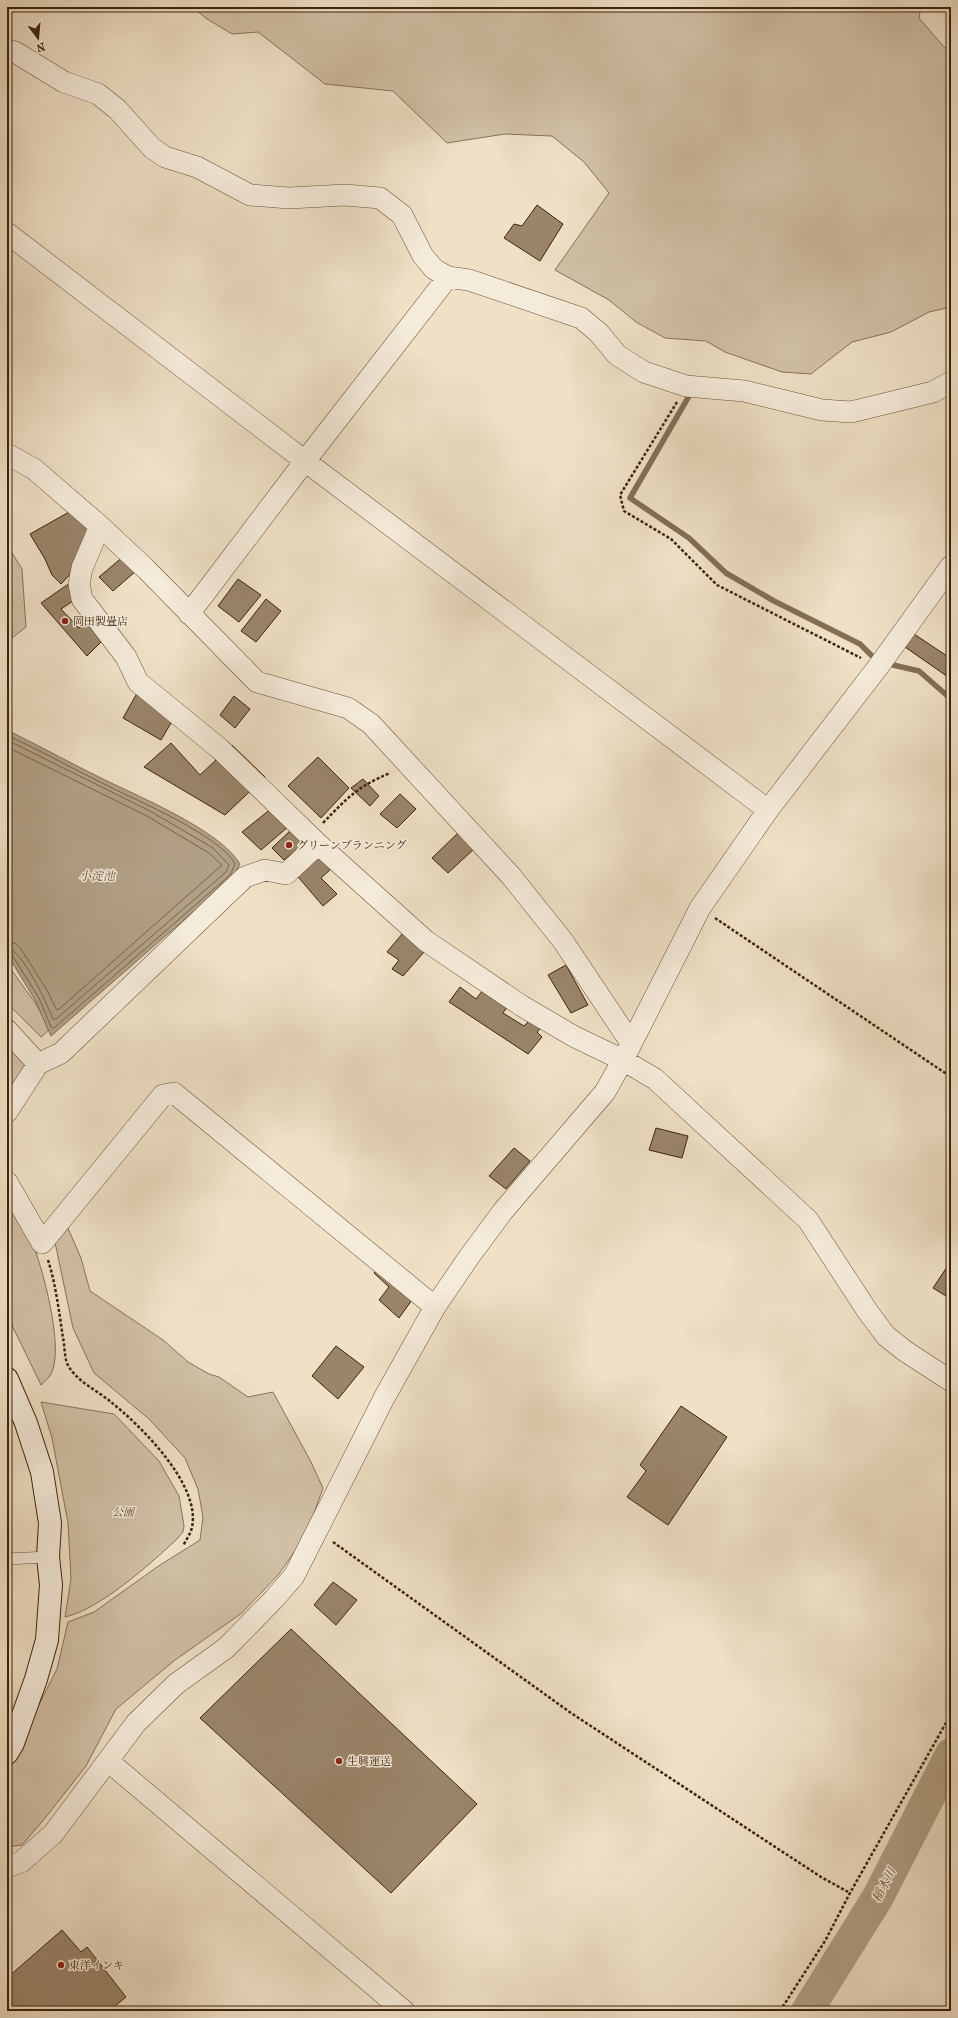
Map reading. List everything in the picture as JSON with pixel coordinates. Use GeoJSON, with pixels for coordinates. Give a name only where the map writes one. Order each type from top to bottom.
{"type":"FeatureCollection","features":[{"type":"Feature","properties":{"kind":"street"},"geometry":{"type":"LineString","coordinates":[[7,50],[15,52],[64,82],[98,94],[117,109],[152,148],[165,157],[197,167],[250,195],[289,198],[345,195],[380,198],[402,215],[423,256],[434,269],[448,277],[469,280],[581,318],[599,333],[617,355],[644,372],[686,386],[744,391],[822,410],[851,412],[933,392],[951,382]]}},
{"type":"Feature","properties":{"kind":"street"},"geometry":{"type":"LineString","coordinates":[[7,233],[305,461],[768,810]]}},
{"type":"Feature","properties":{"kind":"street"},"geometry":{"type":"LineString","coordinates":[[189,614],[305,461],[448,277]]}},
{"type":"Feature","properties":{"kind":"street"},"geometry":{"type":"LineString","coordinates":[[7,454],[34,469],[100,526],[146,569],[257,682],[348,708],[371,724],[511,876],[558,936],[627,1052],[803,1214],[821,1237],[868,1312],[886,1336],[905,1351],[951,1381]]}},
{"type":"Feature","properties":{"kind":"street"},"geometry":{"type":"LineString","coordinates":[[100,526],[82,568],[79,584],[82,599],[126,656],[138,682],[220,749],[314,840],[426,941],[522,1006],[575,1037],[627,1052]]}},
{"type":"Feature","properties":{"kind":"street"},"geometry":{"type":"LineString","coordinates":[[7,1867],[21,1862],[53,1834],[136,1723],[176,1684],[226,1648],[274,1599],[294,1576],[318,1532],[384,1398],[436,1307],[469,1257],[503,1211],[605,1092],[700,908],[768,810],[878,667],[951,566]]}},
{"type":"Feature","properties":{"kind":"street"},"geometry":{"type":"LineString","coordinates":[[7,1112],[38,1064],[61,1053],[245,877],[265,870],[286,874],[314,840]]}},
{"type":"Feature","properties":{"kind":"street"},"geometry":{"type":"LineString","coordinates":[[7,1030],[38,1064]]}},
{"type":"Feature","properties":{"kind":"street"},"geometry":{"type":"LineString","coordinates":[[7,1182],[42,1243],[163,1095],[174,1093],[436,1307]]}},
{"type":"Feature","properties":{"kind":"street"},"geometry":{"type":"LineString","coordinates":[[7,1379],[26,1423],[42,1472],[50,1524],[48,1557],[51,1585],[47,1640],[36,1679],[7,1753]]}},
{"type":"Feature","properties":{"kind":"street"},"geometry":{"type":"LineString","coordinates":[[108,1761],[404,2011]]}},
{"type":"Feature","properties":{"kind":"lane"},"geometry":{"type":"LineString","coordinates":[[7,1559],[48,1557]]}},
{"type":"Feature","properties":{"kind":"path"},"geometry":{"type":"LineString","coordinates":[[686,386],[620,495],[624,511],[671,539],[717,585],[878,667]]}},
{"type":"Feature","properties":{"kind":"path"},"geometry":{"type":"LineString","coordinates":[[314,840],[350,794],[370,781],[409,765]]}},
{"type":"Feature","properties":{"kind":"path"},"geometry":{"type":"LineString","coordinates":[[700,908],[951,1077]]}},
{"type":"Feature","properties":{"kind":"path"},"geometry":{"type":"LineString","coordinates":[[42,1243],[49,1262],[68,1365],[80,1379],[111,1402],[141,1429],[162,1452],[187,1491],[193,1510],[192,1528],[183,1546]]}},
{"type":"Feature","properties":{"kind":"path"},"geometry":{"type":"LineString","coordinates":[[318,1532],[571,1713],[821,1877],[850,1892]]}},
{"type":"Feature","properties":{"kind":"path"},"geometry":{"type":"LineString","coordinates":[[780,2011],[825,1940],[850,1892],[951,1714]]}},
{"type":"Feature","properties":{"kind":"green space"},"geometry":{"type":"Polygon","coordinates":[[[192,7],[921,7],[919,18],[951,55],[951,307],[929,312],[891,332],[852,342],[811,374],[782,372],[725,352],[706,341],[665,338],[636,322],[609,300],[555,270],[609,193],[584,162],[552,136],[505,134],[447,143],[393,91],[325,84],[258,32],[232,34],[207,19],[192,7]]]}},
{"type":"Feature","properties":{"kind":"green space"},"geometry":{"type":"Polygon","coordinates":[[[7,545],[22,569],[26,627],[7,642],[7,545]]]}},
{"type":"Feature","properties":{"kind":"green space"},"geometry":{"type":"Polygon","coordinates":[[[7,964],[36,1004],[50,1029],[41,1037],[7,1003],[7,964]]]}},
{"type":"Feature","properties":{"kind":"green space"},"geometry":{"type":"Polygon","coordinates":[[[7,1041],[26,1063],[7,1095],[7,1041]]]}},
{"type":"Feature","properties":{"kind":"green space"},"geometry":{"type":"Polygon","coordinates":[[[7,1199],[23,1224],[36,1251],[46,1287],[54,1327],[55,1362],[51,1374],[41,1385],[7,1315],[7,1199]]]}},
{"type":"Feature","properties":{"kind":"green space"},"geometry":{"type":"Polygon","coordinates":[[[67,1226],[81,1258],[90,1291],[163,1340],[188,1362],[209,1374],[219,1377],[248,1397],[273,1392],[310,1460],[323,1488],[306,1535],[279,1574],[242,1613],[175,1660],[116,1709],[86,1766],[46,1817],[22,1845],[7,1847],[7,1763],[20,1742],[57,1669],[68,1622],[94,1612],[160,1565],[200,1540],[203,1517],[198,1489],[185,1458],[149,1419],[94,1373],[73,1328],[52,1228],[67,1226]]]}},
{"type":"Feature","properties":{"kind":"green space","name":"公園"},"geometry":{"type":"Polygon","coordinates":[[[41,1402],[114,1414],[159,1461],[179,1496],[184,1526],[183,1532],[176,1540],[124,1585],[93,1605],[65,1617],[71,1579],[68,1523],[52,1438],[41,1402]]]}},
{"type":"Feature","properties":{"kind":"water","name":"小淀池"},"geometry":{"type":"Polygon","coordinates":[[[7,730],[158,805],[198,827],[216,839],[240,864],[233,877],[51,1036],[35,1000],[7,954],[7,730]]]}},
{"type":"Feature","properties":{"kind":"building"},"geometry":{"type":"Polygon","coordinates":[[[537,205],[563,224],[540,261],[504,238],[514,224],[522,226],[537,205]]]}},
{"type":"Feature","properties":{"kind":"building"},"geometry":{"type":"Polygon","coordinates":[[[78,507],[95,530],[78,566],[61,584],[52,575],[45,559],[30,534],[78,507]]]}},
{"type":"Feature","properties":{"kind":"building"},"geometry":{"type":"Polygon","coordinates":[[[131,550],[144,564],[113,591],[99,577],[131,550]]]}},
{"type":"Feature","properties":{"kind":"building"},"geometry":{"type":"Polygon","coordinates":[[[238,579],[261,595],[239,622],[218,606],[238,579]]]}},
{"type":"Feature","properties":{"kind":"building","name":"岡田製畳店"},"geometry":{"type":"Polygon","coordinates":[[[70,583],[79,597],[61,609],[79,628],[94,615],[111,632],[87,656],[41,603],[70,583]]]}},
{"type":"Feature","properties":{"kind":"building"},"geometry":{"type":"Polygon","coordinates":[[[266,599],[281,611],[256,642],[241,631],[266,599]]]}},
{"type":"Feature","properties":{"kind":"building"},"geometry":{"type":"Polygon","coordinates":[[[914,634],[947,656],[951,650],[951,679],[905,647],[914,634]]]}},
{"type":"Feature","properties":{"kind":"building"},"geometry":{"type":"Polygon","coordinates":[[[145,679],[181,706],[161,740],[123,718],[145,679]]]}},
{"type":"Feature","properties":{"kind":"building"},"geometry":{"type":"Polygon","coordinates":[[[234,696],[250,709],[235,728],[220,715],[234,696]]]}},
{"type":"Feature","properties":{"kind":"building"},"geometry":{"type":"Polygon","coordinates":[[[171,743],[200,775],[232,745],[265,777],[225,815],[144,767],[171,743]]]}},
{"type":"Feature","properties":{"kind":"building"},"geometry":{"type":"Polygon","coordinates":[[[318,757],[349,788],[321,818],[288,786],[318,757]]]}},
{"type":"Feature","properties":{"kind":"building"},"geometry":{"type":"Polygon","coordinates":[[[363,779],[379,796],[370,806],[351,788],[363,779]]]}},
{"type":"Feature","properties":{"kind":"building"},"geometry":{"type":"Polygon","coordinates":[[[400,794],[416,809],[397,828],[380,814],[400,794]]]}},
{"type":"Feature","properties":{"kind":"building"},"geometry":{"type":"Polygon","coordinates":[[[272,808],[289,826],[261,850],[242,832],[272,808]]]}},
{"type":"Feature","properties":{"kind":"building","name":"グリーンプランニング"},"geometry":{"type":"Polygon","coordinates":[[[292,829],[305,843],[284,860],[272,848],[292,829]]]}},
{"type":"Feature","properties":{"kind":"building"},"geometry":{"type":"Polygon","coordinates":[[[458,833],[474,849],[448,873],[432,858],[458,833]]]}},
{"type":"Feature","properties":{"kind":"building"},"geometry":{"type":"Polygon","coordinates":[[[315,853],[332,868],[321,878],[337,894],[323,906],[293,871],[315,853]]]}},
{"type":"Feature","properties":{"kind":"building"},"geometry":{"type":"Polygon","coordinates":[[[403,933],[424,952],[403,976],[392,969],[399,960],[387,952],[403,933]]]}},
{"type":"Feature","properties":{"kind":"building"},"geometry":{"type":"Polygon","coordinates":[[[566,965],[588,1005],[571,1013],[548,975],[566,965]]]}},
{"type":"Feature","properties":{"kind":"building"},"geometry":{"type":"Polygon","coordinates":[[[460,987],[476,999],[483,990],[507,1007],[503,1013],[524,1026],[530,1020],[540,1029],[537,1032],[542,1037],[528,1054],[449,1002],[460,987]]]}},
{"type":"Feature","properties":{"kind":"building"},"geometry":{"type":"Polygon","coordinates":[[[656,1128],[688,1136],[682,1158],[649,1150],[656,1128]]]}},
{"type":"Feature","properties":{"kind":"building"},"geometry":{"type":"Polygon","coordinates":[[[514,1148],[530,1161],[506,1189],[489,1176],[514,1148]]]}},
{"type":"Feature","properties":{"kind":"building"},"geometry":{"type":"Polygon","coordinates":[[[951,1261],[951,1299],[933,1288],[951,1261]]]}},
{"type":"Feature","properties":{"kind":"building"},"geometry":{"type":"Polygon","coordinates":[[[383,1262],[417,1293],[399,1318],[379,1300],[389,1287],[374,1273],[383,1262]]]}},
{"type":"Feature","properties":{"kind":"building"},"geometry":{"type":"Polygon","coordinates":[[[336,1346],[364,1367],[338,1399],[312,1376],[336,1346]]]}},
{"type":"Feature","properties":{"kind":"building"},"geometry":{"type":"Polygon","coordinates":[[[681,1406],[727,1437],[668,1525],[627,1497],[646,1471],[640,1465],[681,1406]]]}},
{"type":"Feature","properties":{"kind":"building"},"geometry":{"type":"Polygon","coordinates":[[[333,1582],[357,1600],[336,1625],[314,1605],[333,1582]]]}},
{"type":"Feature","properties":{"kind":"building","name":"生興運送"},"geometry":{"type":"Polygon","coordinates":[[[291,1629],[477,1804],[391,1893],[200,1718],[291,1629]]]}},
{"type":"Feature","properties":{"kind":"building","name":"東洋インキ"},"geometry":{"type":"Polygon","coordinates":[[[62,1930],[81,1952],[87,1947],[126,1997],[109,2011],[7,2011],[7,1978],[62,1930]]]}},
{"type":"Feature","properties":{"kind":"waterway"},"geometry":{"type":"LineString","coordinates":[[689,396],[630,498],[689,538],[726,573],[774,601],[860,644],[871,655]]}},
{"type":"Feature","properties":{"kind":"waterway"},"geometry":{"type":"LineString","coordinates":[[893,665],[919,671],[951,699]]}},
{"type":"Feature","properties":{"kind":"waterway","name":"稲木川"},"geometry":{"type":"LineString","coordinates":[[807,2011],[878,1897],[951,1754]]}},
{"type":"Feature","properties":{"kind":"place","name":"岡田製畳店"},"geometry":{"type":"Point","coordinates":[65,621]}},
{"type":"Feature","properties":{"kind":"place","name":"グリーンプランニング"},"geometry":{"type":"Point","coordinates":[289,845]}},
{"type":"Feature","properties":{"kind":"place","name":"生興運送"},"geometry":{"type":"Point","coordinates":[339,1761]}},
{"type":"Feature","properties":{"kind":"place","name":"東洋インキ"},"geometry":{"type":"Point","coordinates":[61,1965]}}]}
